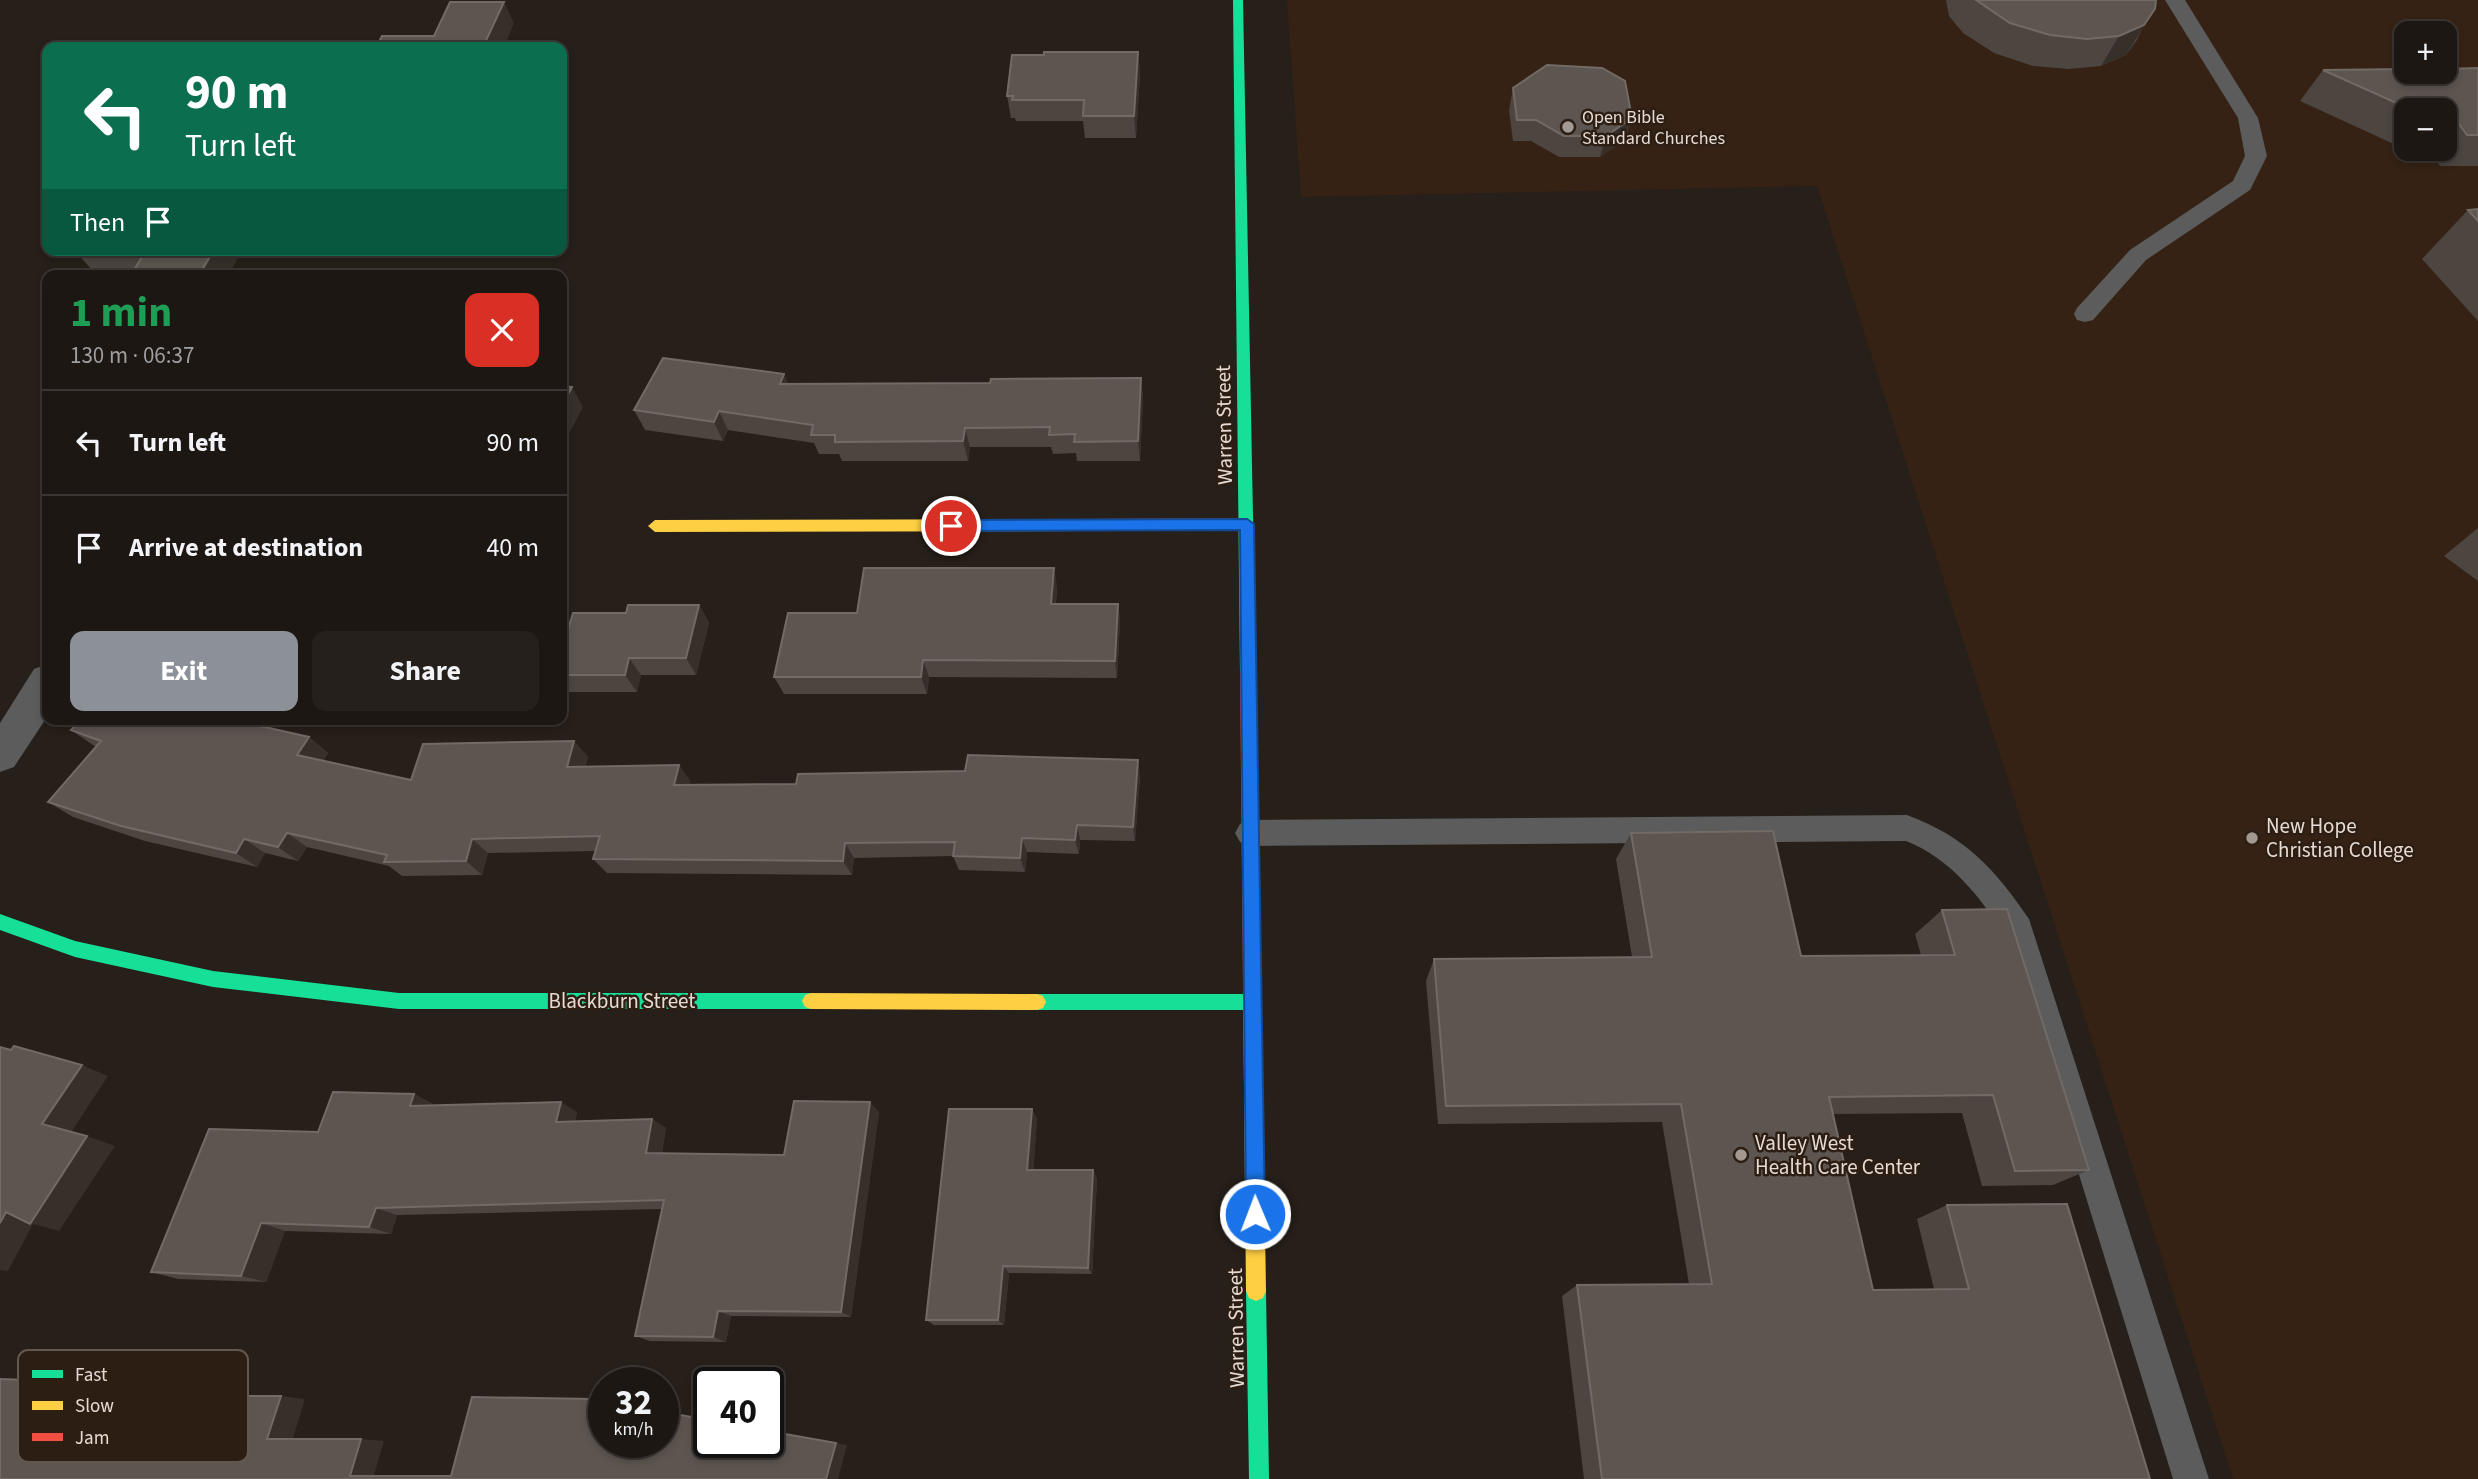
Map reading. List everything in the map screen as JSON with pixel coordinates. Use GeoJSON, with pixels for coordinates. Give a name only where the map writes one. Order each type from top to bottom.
{"type":"FeatureCollection","features":[{"type":"Feature","properties":{"kind":"street","name":"Warren Street"},"geometry":{"type":"LineString","coordinates":[[1238,0],[1259,1479]]}},
{"type":"Feature","properties":{"kind":"street"},"geometry":{"type":"LineString","coordinates":[[654,526],[1247,524]]}},
{"type":"Feature","properties":{"kind":"street"},"geometry":{"type":"LineString","coordinates":[[0,755],[42,690]]}},
{"type":"Feature","properties":{"kind":"street","name":"Blackburn Street"},"geometry":{"type":"LineString","coordinates":[[0,922],[75,949],[213,979],[400,1000],[1252,1002]]}},
{"type":"Feature","properties":{"kind":"lane"},"geometry":{"type":"LineString","coordinates":[[2085,314],[2138,255],[2242,185],[2256,156],[2248,118],[2175,0]]}},
{"type":"Feature","properties":{"kind":"lane"},"geometry":{"type":"LineString","coordinates":[[1250,833],[1907,828],[1927,834],[1951,848],[1991,888],[2018,929],[2191,1479]]}},
{"type":"Feature","properties":{"kind":"shaded area","name":"New Hope Christian College"},"geometry":{"type":"Polygon","coordinates":[[[1287,0],[2478,0],[2478,1479],[2233,1479],[1817,186],[1301,197],[1287,0]]]}},
{"type":"Feature","properties":{"kind":"building"},"geometry":{"type":"Polygon","coordinates":[[[1976,0],[2156,0],[2155,9],[2144,25],[2119,36],[2087,39],[2050,35],[2010,23],[1976,0]]]}},
{"type":"Feature","properties":{"kind":"building"},"geometry":{"type":"Polygon","coordinates":[[[450,2],[504,2],[485,42],[379,42],[382,36],[434,36],[450,2]]]}},
{"type":"Feature","properties":{"kind":"building"},"geometry":{"type":"Polygon","coordinates":[[[1044,52],[1138,52],[1134,116],[1083,116],[1084,100],[1012,100],[1013,96],[1007,96],[1012,55],[1044,55],[1044,52]]]}},
{"type":"Feature","properties":{"kind":"building","name":"Open Bible Standard Churches"},"geometry":{"type":"Polygon","coordinates":[[[1547,65],[1602,68],[1625,81],[1632,118],[1606,136],[1564,136],[1536,120],[1517,120],[1513,88],[1547,65]]]}},
{"type":"Feature","properties":{"kind":"building"},"geometry":{"type":"Polygon","coordinates":[[[2478,68],[2478,135],[2467,135],[2457,121],[2457,98],[2394,98],[2394,102],[2323,70],[2394,69],[2394,84],[2457,84],[2457,69],[2478,68]]]}},
{"type":"Feature","properties":{"kind":"building"},"geometry":{"type":"Polygon","coordinates":[[[2478,209],[2478,221],[2468,210],[2478,209]]]}},
{"type":"Feature","properties":{"kind":"building"},"geometry":{"type":"Polygon","coordinates":[[[143,256],[210,256],[202,270],[134,270],[143,256]]]}},
{"type":"Feature","properties":{"kind":"building"},"geometry":{"type":"Polygon","coordinates":[[[663,358],[784,374],[780,384],[990,383],[991,379],[1141,378],[1138,441],[1074,442],[1075,434],[1049,435],[1050,427],[965,428],[963,441],[835,442],[835,435],[811,435],[813,425],[719,411],[714,422],[634,410],[663,358]]]}},
{"type":"Feature","properties":{"kind":"building"},"geometry":{"type":"Polygon","coordinates":[[[864,568],[1054,568],[1051,604],[1118,604],[1115,661],[923,660],[921,677],[774,677],[788,613],[857,613],[864,568]]]}},
{"type":"Feature","properties":{"kind":"building"},"geometry":{"type":"Polygon","coordinates":[[[628,605],[699,605],[686,658],[629,658],[625,675],[567,675],[567,633],[573,613],[626,613],[628,605]]]}},
{"type":"Feature","properties":{"kind":"building"},"geometry":{"type":"Polygon","coordinates":[[[76,725],[256,725],[309,737],[297,755],[411,780],[423,744],[574,741],[567,767],[679,765],[674,785],[796,784],[798,774],[965,771],[968,755],[1138,760],[1133,827],[1077,825],[1075,840],[1022,838],[1020,858],[953,856],[955,842],[845,843],[843,861],[593,859],[600,836],[472,839],[466,861],[384,862],[387,855],[287,833],[278,847],[244,839],[236,853],[121,826],[48,802],[101,741],[71,730],[76,725]]]}},
{"type":"Feature","properties":{"kind":"building","name":"Valley West Health Care Center"},"geometry":{"type":"Polygon","coordinates":[[[1773,831],[1801,956],[1955,955],[1942,910],[2007,909],[2089,1170],[2015,1171],[1993,1095],[1829,1097],[1873,1290],[1969,1289],[1947,1205],[2067,1204],[2150,1479],[1602,1479],[1577,1285],[1712,1284],[1681,1104],[1446,1106],[1434,959],[1652,957],[1631,833],[1773,831]]]}},
{"type":"Feature","properties":{"kind":"building"},"geometry":{"type":"Polygon","coordinates":[[[14,1046],[82,1065],[42,1124],[87,1136],[30,1224],[6,1212],[0,1223],[0,1047],[11,1050],[14,1046]]]}},
{"type":"Feature","properties":{"kind":"building"},"geometry":{"type":"Polygon","coordinates":[[[333,1092],[414,1094],[410,1106],[561,1102],[556,1122],[652,1119],[646,1153],[784,1155],[794,1101],[870,1102],[841,1312],[718,1311],[713,1337],[635,1336],[664,1200],[376,1208],[369,1227],[261,1223],[241,1276],[151,1272],[209,1129],[318,1132],[333,1092]]]}},
{"type":"Feature","properties":{"kind":"building"},"geometry":{"type":"Polygon","coordinates":[[[949,1109],[1032,1109],[1027,1170],[1093,1170],[1088,1268],[1003,1266],[998,1320],[926,1320],[949,1109]]]}},
{"type":"Feature","properties":{"kind":"building"},"geometry":{"type":"Polygon","coordinates":[[[0,1379],[18,1380],[18,1462],[248,1462],[248,1396],[281,1396],[267,1439],[361,1439],[350,1476],[451,1476],[472,1397],[588,1399],[588,1458],[679,1458],[679,1415],[693,1417],[693,1458],[784,1458],[784,1434],[836,1443],[826,1479],[0,1479],[0,1379]]]}},
{"type":"Feature","properties":{"kind":"traffic: fast"},"geometry":{"type":"LineString","coordinates":[[1238,0],[1248,672]]}},
{"type":"Feature","properties":{"kind":"traffic: fast"},"geometry":{"type":"LineString","coordinates":[[0,922],[75,949],[213,979],[399,1001],[811,1001]]}},
{"type":"Feature","properties":{"kind":"traffic: fast"},"geometry":{"type":"LineString","coordinates":[[1037,1002],[1253,1002]]}},
{"type":"Feature","properties":{"kind":"traffic: fast"},"geometry":{"type":"LineString","coordinates":[[1256,1291],[1259,1479]]}},
{"type":"Feature","properties":{"kind":"traffic: slow"},"geometry":{"type":"LineString","coordinates":[[655,526],[1087,525]]}},
{"type":"Feature","properties":{"kind":"traffic: slow"},"geometry":{"type":"LineString","coordinates":[[1252,981],[1256,1291]]}},
{"type":"Feature","properties":{"kind":"traffic: slow"},"geometry":{"type":"LineString","coordinates":[[811,1001],[1037,1002]]}},
{"type":"Feature","properties":{"kind":"traffic: jam"},"geometry":{"type":"LineString","coordinates":[[1087,525],[1247,524]]}},
{"type":"Feature","properties":{"kind":"traffic: jam"},"geometry":{"type":"LineString","coordinates":[[1248,672],[1252,981]]}},
{"type":"Feature","properties":{"kind":"place","name":"Open Bible Standard Churches"},"geometry":{"type":"Point","coordinates":[1568,127]}},
{"type":"Feature","properties":{"kind":"place","name":"New Hope Christian College"},"geometry":{"type":"Point","coordinates":[2252,838]}},
{"type":"Feature","properties":{"kind":"place","name":"Valley West Health Care Center"},"geometry":{"type":"Point","coordinates":[1741,1155]}},
{"type":"Feature","properties":{"kind":"route"},"geometry":{"type":"LineString","coordinates":[[951,526],[1247,524],[1255,1214]]}}]}
